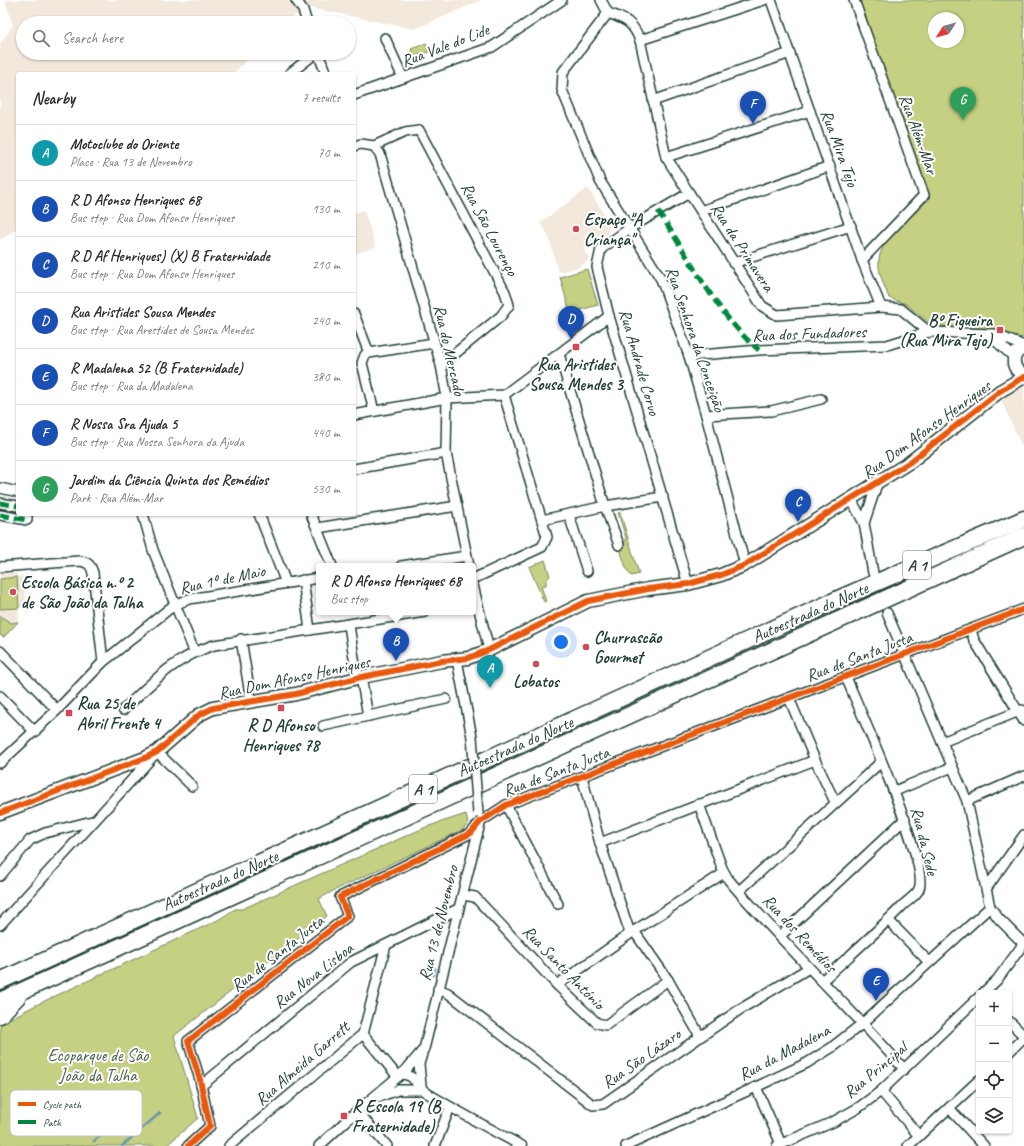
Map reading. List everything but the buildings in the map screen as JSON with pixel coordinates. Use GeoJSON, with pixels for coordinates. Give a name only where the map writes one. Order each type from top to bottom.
{"type":"FeatureCollection","features":[{"type":"Feature","properties":{"kind":"highway","name":"Autoestrada do Norte"},"geometry":{"type":"LineString","coordinates":[[0,981],[845,596],[1024,519]]}},
{"type":"Feature","properties":{"kind":"highway","name":"Autoestrada do Norte"},"geometry":{"type":"LineString","coordinates":[[0,1001],[1024,536]]}},
{"type":"Feature","properties":{"kind":"highway"},"geometry":{"type":"LineString","coordinates":[[0,1015],[24,990]]}},
{"type":"Feature","properties":{"kind":"street"},"geometry":{"type":"LineString","coordinates":[[296,0],[303,10],[305,16]]}},
{"type":"Feature","properties":{"kind":"street","name":"Rua Vale do Lide"},"geometry":{"type":"LineString","coordinates":[[356,94],[492,47],[562,0]]}},
{"type":"Feature","properties":{"kind":"street"},"geometry":{"type":"LineString","coordinates":[[601,0],[608,13]]}},
{"type":"Feature","properties":{"kind":"street"},"geometry":{"type":"LineString","coordinates":[[640,40],[764,0]]}},
{"type":"Feature","properties":{"kind":"street","name":"Rua Mira Tejo"},"geometry":{"type":"LineString","coordinates":[[771,0],[862,260],[881,307]]}},
{"type":"Feature","properties":{"kind":"street","name":"Rua Além-Mar"},"geometry":{"type":"LineString","coordinates":[[854,0],[924,195],[862,260]]}},
{"type":"Feature","properties":{"kind":"street","name":"Rua da Primavera"},"geometry":{"type":"LineString","coordinates":[[608,13],[627,20],[636,31],[640,40],[666,157],[762,306],[777,315],[881,307],[901,309],[929,332]]}},
{"type":"Feature","properties":{"kind":"street","name":"Rua Senhora da Conceição"},"geometry":{"type":"LineString","coordinates":[[608,13],[563,72],[562,90],[600,181],[661,279],[688,356],[706,414],[746,566]]}},
{"type":"Feature","properties":{"kind":"street"},"geometry":{"type":"LineString","coordinates":[[385,38],[403,78]]}},
{"type":"Feature","properties":{"kind":"street"},"geometry":{"type":"LineString","coordinates":[[653,101],[790,53]]}},
{"type":"Feature","properties":{"kind":"street"},"geometry":{"type":"LineString","coordinates":[[292,72],[308,60]]}},
{"type":"Feature","properties":{"kind":"street"},"geometry":{"type":"LineString","coordinates":[[320,60],[325,72]]}},
{"type":"Feature","properties":{"kind":"street"},"geometry":{"type":"LineString","coordinates":[[666,157],[810,111]]}},
{"type":"Feature","properties":{"kind":"street","name":"Rua São Lourenço"},"geometry":{"type":"LineString","coordinates":[[374,146],[405,132],[419,130],[505,292],[509,305],[501,316],[440,365]]}},
{"type":"Feature","properties":{"kind":"street"},"geometry":{"type":"LineString","coordinates":[[356,145],[361,144],[374,146]]}},
{"type":"Feature","properties":{"kind":"street","name":"Rua do Mercado"},"geometry":{"type":"LineString","coordinates":[[374,146],[380,154],[440,365],[447,398],[446,453],[468,563]]}},
{"type":"Feature","properties":{"kind":"street"},"geometry":{"type":"LineString","coordinates":[[701,211],[830,166]]}},
{"type":"Feature","properties":{"kind":"street","name":"Rua Andrade Corvo"},"geometry":{"type":"LineString","coordinates":[[688,584],[609,316],[597,267],[601,249],[630,228],[689,193]]}},
{"type":"Feature","properties":{"kind":"street"},"geometry":{"type":"LineString","coordinates":[[733,263],[851,226]]}},
{"type":"Feature","properties":{"kind":"street"},"geometry":{"type":"LineString","coordinates":[[356,415],[447,398],[504,395],[609,316]]}},
{"type":"Feature","properties":{"kind":"street"},"geometry":{"type":"LineString","coordinates":[[356,319],[369,353]]}},
{"type":"Feature","properties":{"kind":"street"},"geometry":{"type":"LineString","coordinates":[[929,332],[998,335],[1024,347]]}},
{"type":"Feature","properties":{"kind":"street","name":"Rua dos Fundadores"},"geometry":{"type":"LineString","coordinates":[[688,356],[760,350],[887,345],[929,332]]}},
{"type":"Feature","properties":{"kind":"street"},"geometry":{"type":"LineString","coordinates":[[987,334],[994,338],[1014,361],[1019,373],[1024,376]]}},
{"type":"Feature","properties":{"kind":"street"},"geometry":{"type":"LineString","coordinates":[[374,411],[362,363],[365,356],[369,353],[434,343]]}},
{"type":"Feature","properties":{"kind":"street","name":"Rua Dom Afonso Henriques"},"geometry":{"type":"LineString","coordinates":[[1000,391],[1017,352],[1024,347]]}},
{"type":"Feature","properties":{"kind":"street"},"geometry":{"type":"LineString","coordinates":[[559,354],[605,506],[619,545]]}},
{"type":"Feature","properties":{"kind":"street","name":"Rua Dom Afonso Henriques"},"geometry":{"type":"LineString","coordinates":[[0,813],[145,758],[157,752],[199,715],[213,708],[296,694],[359,678],[458,660],[489,650],[588,601],[648,589],[688,584],[746,566],[910,462],[1000,391],[1024,376]]}},
{"type":"Feature","properties":{"kind":"street"},"geometry":{"type":"LineString","coordinates":[[476,578],[542,547],[547,537],[504,395]]}},
{"type":"Feature","properties":{"kind":"street"},"geometry":{"type":"LineString","coordinates":[[706,414],[771,411],[821,399]]}},
{"type":"Feature","properties":{"kind":"street"},"geometry":{"type":"LineString","coordinates":[[356,469],[446,453]]}},
{"type":"Feature","properties":{"kind":"street"},"geometry":{"type":"LineString","coordinates":[[864,523],[877,484]]}},
{"type":"Feature","properties":{"kind":"street"},"geometry":{"type":"LineString","coordinates":[[0,488],[16,492]]}},
{"type":"Feature","properties":{"kind":"street"},"geometry":{"type":"LineString","coordinates":[[542,520],[605,506],[663,496]]}},
{"type":"Feature","properties":{"kind":"street"},"geometry":{"type":"LineString","coordinates":[[851,499],[864,523],[873,573]]}},
{"type":"Feature","properties":{"kind":"street"},"geometry":{"type":"LineString","coordinates":[[0,503],[16,506]]}},
{"type":"Feature","properties":{"kind":"street"},"geometry":{"type":"LineString","coordinates":[[317,528],[457,506]]}},
{"type":"Feature","properties":{"kind":"street"},"geometry":{"type":"LineString","coordinates":[[569,515],[587,571]]}},
{"type":"Feature","properties":{"kind":"street"},"geometry":{"type":"LineString","coordinates":[[0,516],[27,517]]}},
{"type":"Feature","properties":{"kind":"street"},"geometry":{"type":"LineString","coordinates":[[144,516],[153,550],[174,605],[194,651]]}},
{"type":"Feature","properties":{"kind":"street"},"geometry":{"type":"LineString","coordinates":[[260,516],[286,583]]}},
{"type":"Feature","properties":{"kind":"street"},"geometry":{"type":"LineString","coordinates":[[312,516],[331,563]]}},
{"type":"Feature","properties":{"kind":"street"},"geometry":{"type":"LineString","coordinates":[[421,563],[467,556]]}},
{"type":"Feature","properties":{"kind":"street"},"geometry":{"type":"LineString","coordinates":[[0,568],[79,561],[87,562],[91,566],[93,573],[102,662]]}},
{"type":"Feature","properties":{"kind":"street","name":"Rua 1º de Maio"},"geometry":{"type":"LineString","coordinates":[[0,763],[35,732],[102,662],[174,605],[189,599],[316,578]]}},
{"type":"Feature","properties":{"kind":"street"},"geometry":{"type":"LineString","coordinates":[[304,580],[310,630]]}},
{"type":"Feature","properties":{"kind":"street"},"geometry":{"type":"LineString","coordinates":[[476,606],[489,650]]}},
{"type":"Feature","properties":{"kind":"street","name":"Rua de Santa Justa"},"geometry":{"type":"LineString","coordinates":[[188,1146],[210,1126],[188,1040],[348,916],[340,897],[463,837],[470,833],[479,817],[506,805],[1024,609]]}},
{"type":"Feature","properties":{"kind":"street"},"geometry":{"type":"LineString","coordinates":[[887,613],[967,801],[990,907],[999,919],[1024,944],[997,980],[986,990]]}},
{"type":"Feature","properties":{"kind":"street"},"geometry":{"type":"LineString","coordinates":[[123,710],[170,666],[194,651],[240,639],[349,625],[407,615]]}},
{"type":"Feature","properties":{"kind":"street"},"geometry":{"type":"LineString","coordinates":[[349,625],[368,716]]}},
{"type":"Feature","properties":{"kind":"street"},"geometry":{"type":"LineString","coordinates":[[971,630],[974,640],[1021,711],[1024,721]]}},
{"type":"Feature","properties":{"kind":"street"},"geometry":{"type":"LineString","coordinates":[[240,639],[251,701]]}},
{"type":"Feature","properties":{"kind":"street"},"geometry":{"type":"LineString","coordinates":[[0,651],[57,710]]}},
{"type":"Feature","properties":{"kind":"street","name":"Rua 13 de Novembro"},"geometry":{"type":"LineString","coordinates":[[319,1146],[357,1111],[402,1074],[424,1049],[458,909],[463,895],[479,817],[472,737],[458,660]]}},
{"type":"Feature","properties":{"kind":"street","name":"Rua da Sede"},"geometry":{"type":"LineString","coordinates":[[822,981],[919,889],[920,878],[905,819],[895,791],[881,762],[846,677]]}},
{"type":"Feature","properties":{"kind":"street"},"geometry":{"type":"LineString","coordinates":[[0,696],[35,732]]}},
{"type":"Feature","properties":{"kind":"street"},"geometry":{"type":"LineString","coordinates":[[789,698],[815,760],[836,802]]}},
{"type":"Feature","properties":{"kind":"street"},"geometry":{"type":"LineString","coordinates":[[323,726],[446,699]]}},
{"type":"Feature","properties":{"kind":"street"},"geometry":{"type":"LineString","coordinates":[[942,742],[1021,711]]}},
{"type":"Feature","properties":{"kind":"street"},"geometry":{"type":"LineString","coordinates":[[0,925],[92,821],[157,752],[192,786]]}},
{"type":"Feature","properties":{"kind":"street"},"geometry":{"type":"LineString","coordinates":[[600,843],[815,760]]}},
{"type":"Feature","properties":{"kind":"street"},"geometry":{"type":"LineString","coordinates":[[739,891],[881,762]]}},
{"type":"Feature","properties":{"kind":"street"},"geometry":{"type":"LineString","coordinates":[[895,791],[952,766]]}},
{"type":"Feature","properties":{"kind":"street"},"geometry":{"type":"LineString","coordinates":[[582,776],[600,843],[632,932],[668,980],[700,1036]]}},
{"type":"Feature","properties":{"kind":"street"},"geometry":{"type":"LineString","coordinates":[[967,801],[1024,776]]}},
{"type":"Feature","properties":{"kind":"street","name":"Rua dos Remédios"},"geometry":{"type":"LineString","coordinates":[[699,804],[724,873],[809,968],[864,1024],[904,1069]]}},
{"type":"Feature","properties":{"kind":"street"},"geometry":{"type":"LineString","coordinates":[[506,805],[558,904]]}},
{"type":"Feature","properties":{"kind":"street"},"geometry":{"type":"LineString","coordinates":[[780,936],[905,819]]}},
{"type":"Feature","properties":{"kind":"street"},"geometry":{"type":"LineString","coordinates":[[0,876],[30,840],[45,832],[92,821]]}},
{"type":"Feature","properties":{"kind":"street"},"geometry":{"type":"LineString","coordinates":[[986,889],[1024,835]]}},
{"type":"Feature","properties":{"kind":"street"},"geometry":{"type":"LineString","coordinates":[[557,985],[632,932],[724,873]]}},
{"type":"Feature","properties":{"kind":"street","name":"Rua Santo António"},"geometry":{"type":"LineString","coordinates":[[463,895],[475,897],[557,985],[597,1023],[606,1025],[668,980]]}},
{"type":"Feature","properties":{"kind":"street","name":"Rua da Madalena"},"geometry":{"type":"LineString","coordinates":[[626,1146],[807,1063],[831,1048],[864,1024],[929,962],[990,907]]}},
{"type":"Feature","properties":{"kind":"street","name":"Rua Nova Lisboa"},"geometry":{"type":"LineString","coordinates":[[201,1086],[351,962],[458,909]]}},
{"type":"Feature","properties":{"kind":"street"},"geometry":{"type":"LineString","coordinates":[[888,920],[929,962]]}},
{"type":"Feature","properties":{"kind":"street","name":"Rua Almeida Garrett"},"geometry":{"type":"LineString","coordinates":[[229,1146],[363,1034],[386,945]]}},
{"type":"Feature","properties":{"kind":"street","name":"Rua São Lázaro"},"geometry":{"type":"LineString","coordinates":[[438,989],[448,993],[592,1105],[603,1104],[739,1010],[809,968]]}},
{"type":"Feature","properties":{"kind":"street","name":"Rua Principal"},"geometry":{"type":"LineString","coordinates":[[779,1145],[833,1122],[858,1108],[881,1091],[976,1000]]}},
{"type":"Feature","properties":{"kind":"street"},"geometry":{"type":"LineString","coordinates":[[1012,1024],[1024,1036],[1012,1049]]}},
{"type":"Feature","properties":{"kind":"street"},"geometry":{"type":"LineString","coordinates":[[363,1034],[402,1074],[404,1083],[410,1089]]}},
{"type":"Feature","properties":{"kind":"street"},"geometry":{"type":"LineString","coordinates":[[422,1090],[419,1064],[424,1049]]}},
{"type":"Feature","properties":{"kind":"street"},"geometry":{"type":"LineString","coordinates":[[402,1074],[408,1074],[414,1078],[422,1090],[450,1107],[522,1146]]}},
{"type":"Feature","properties":{"kind":"street"},"geometry":{"type":"LineString","coordinates":[[908,1146],[976,1083]]}},
{"type":"Feature","properties":{"kind":"street"},"geometry":{"type":"LineString","coordinates":[[756,1087],[779,1145]]}},
{"type":"Feature","properties":{"kind":"street"},"geometry":{"type":"LineString","coordinates":[[372,1099],[398,1090],[422,1090]]}},
{"type":"Feature","properties":{"kind":"street"},"geometry":{"type":"LineString","coordinates":[[881,1091],[920,1136]]}},
{"type":"Feature","properties":{"kind":"street"},"geometry":{"type":"LineString","coordinates":[[435,1146],[450,1107]]}},
{"type":"Feature","properties":{"kind":"street"},"geometry":{"type":"LineString","coordinates":[[949,1108],[984,1146]]}},
{"type":"Feature","properties":{"kind":"street"},"geometry":{"type":"LineString","coordinates":[[357,1111],[387,1146]]}},
{"type":"Feature","properties":{"kind":"shaded area"},"geometry":{"type":"Polygon","coordinates":[[[5,0],[482,0],[415,29],[305,7],[294,16],[16,16],[16,60],[247,60],[234,72],[16,72],[16,229],[0,240],[0,44],[13,25],[5,0]]]}},
{"type":"Feature","properties":{"kind":"shaded area","name":"Espaço \"A Criança\""},"geometry":{"type":"Polygon","coordinates":[[[588,188],[612,227],[607,231],[609,234],[599,241],[597,238],[583,249],[590,259],[578,268],[558,272],[548,234],[540,223],[588,188]]]}},
{"type":"Feature","properties":{"kind":"shaded area"},"geometry":{"type":"Polygon","coordinates":[[[364,210],[376,247],[356,253],[356,212],[364,210]]]}},
{"type":"Feature","properties":{"kind":"shaded area"},"geometry":{"type":"Polygon","coordinates":[[[1024,386],[1024,451],[1001,400],[1017,388],[1024,386]]]}},
{"type":"Feature","properties":{"kind":"shaded area","name":"Escola Básica n.º 2 de São João da Talha"},"geometry":{"type":"Polygon","coordinates":[[[16,573],[17,577],[23,576],[27,607],[19,608],[18,623],[4,637],[0,635],[0,574],[16,573]]]}},
{"type":"Feature","properties":{"kind":"green space"},"geometry":{"type":"Polygon","coordinates":[[[858,0],[1024,0],[1024,338],[1016,337],[1001,330],[939,326],[928,322],[906,304],[889,298],[879,269],[879,259],[881,251],[886,243],[908,218],[930,198],[858,0]]]}},
{"type":"Feature","properties":{"kind":"green space"},"geometry":{"type":"Polygon","coordinates":[[[426,43],[429,52],[414,57],[411,49],[426,43]]]}},
{"type":"Feature","properties":{"kind":"green space"},"geometry":{"type":"Polygon","coordinates":[[[587,269],[598,305],[570,313],[560,277],[587,269]]]}},
{"type":"Feature","properties":{"kind":"green space"},"geometry":{"type":"Polygon","coordinates":[[[620,512],[639,574],[631,576],[626,568],[621,552],[626,538],[618,513],[620,512]]]}},
{"type":"Feature","properties":{"kind":"green space"},"geometry":{"type":"Polygon","coordinates":[[[545,560],[550,576],[546,580],[546,585],[541,586],[546,601],[544,602],[529,567],[545,560]]]}},
{"type":"Feature","properties":{"kind":"green space"},"geometry":{"type":"Polygon","coordinates":[[[17,577],[19,608],[0,609],[0,579],[17,577]]]}},
{"type":"Feature","properties":{"kind":"green space"},"geometry":{"type":"Polygon","coordinates":[[[0,616],[11,623],[18,622],[4,637],[0,635],[0,616]]]}},
{"type":"Feature","properties":{"kind":"green space","name":"Ecoparque de São João da Talha"},"geometry":{"type":"Polygon","coordinates":[[[466,814],[468,824],[462,830],[319,899],[327,916],[174,1036],[198,1118],[166,1146],[0,1146],[0,1024],[36,1005],[218,920],[235,909],[242,909],[426,827],[466,814]]]}},
{"type":"Feature","properties":{"kind":"water"},"geometry":{"type":"Polygon","coordinates":[[[428,965],[436,968],[434,976],[426,974],[428,965]]]}},
{"type":"Feature","properties":{"kind":"waterway"},"geometry":{"type":"LineString","coordinates":[[142,1129],[160,1113]]}},
{"type":"Feature","properties":{"kind":"waterway"},"geometry":{"type":"LineString","coordinates":[[94,1141],[100,1136]]}},
{"type":"Feature","properties":{"kind":"waterway"},"geometry":{"type":"LineString","coordinates":[[122,1146],[134,1136]]}},
{"type":"Feature","properties":{"kind":"marked path"},"geometry":{"type":"LineString","coordinates":[[658,211],[670,228],[704,285],[717,303],[744,336],[759,350]]}},
{"type":"Feature","properties":{"kind":"marked path"},"geometry":{"type":"LineString","coordinates":[[0,503],[16,506]]}},
{"type":"Feature","properties":{"kind":"marked path"},"geometry":{"type":"LineString","coordinates":[[0,515],[27,520]]}},
{"type":"Feature","properties":{"kind":"cycle path"},"geometry":{"type":"LineString","coordinates":[[0,813],[145,758],[157,752],[199,715],[213,708],[296,694],[357,678],[442,661],[468,658],[489,650],[588,601],[648,589],[688,584],[721,575],[745,565],[910,462],[1000,391],[1024,377]]}},
{"type":"Feature","properties":{"kind":"cycle path"},"geometry":{"type":"LineString","coordinates":[[188,1146],[210,1126],[200,1080],[188,1041],[348,916],[340,897],[471,833],[480,822],[506,805],[1024,609]]}},
{"type":"Feature","properties":{"kind":"place","name":"Jardim da Ciência Quinta dos Remédios"},"geometry":{"type":"Point","coordinates":[963,120]}},
{"type":"Feature","properties":{"kind":"place","name":"R Nossa Sra Ajuda 5"},"geometry":{"type":"Point","coordinates":[753,124]}},
{"type":"Feature","properties":{"kind":"place","name":"Espaço \"A Criança\""},"geometry":{"type":"Point","coordinates":[576,229]}},
{"type":"Feature","properties":{"kind":"place","name":"Bº Figueira (Rua Mira Tejo)"},"geometry":{"type":"Point","coordinates":[1000,330]}},
{"type":"Feature","properties":{"kind":"place","name":"Rua Aristides Sousa Mendes"},"geometry":{"type":"Point","coordinates":[571,339]}},
{"type":"Feature","properties":{"kind":"place","name":"Rua Aristides Sousa Mendes 3"},"geometry":{"type":"Point","coordinates":[576,347]}},
{"type":"Feature","properties":{"kind":"place","name":"R D Af Henriques) (X) B Fraternidade"},"geometry":{"type":"Point","coordinates":[798,522]}},
{"type":"Feature","properties":{"kind":"place","name":"Escola Básica n.º 2 de São João da Talha"},"geometry":{"type":"Point","coordinates":[13,592]}},
{"type":"Feature","properties":{"kind":"place","name":"Churrascão Gourmet"},"geometry":{"type":"Point","coordinates":[586,647]}},
{"type":"Feature","properties":{"kind":"place","name":"R D Afonso Henriques 68"},"geometry":{"type":"Point","coordinates":[396,661]}},
{"type":"Feature","properties":{"kind":"place","name":"Lobatos"},"geometry":{"type":"Point","coordinates":[536,664]}},
{"type":"Feature","properties":{"kind":"place","name":"Motoclube do Oriente"},"geometry":{"type":"Point","coordinates":[490,688]}},
{"type":"Feature","properties":{"kind":"place","name":"R D Afonso Henriques 78"},"geometry":{"type":"Point","coordinates":[281,708]}},
{"type":"Feature","properties":{"kind":"place","name":"Rua 25 de Abril Frente 4"},"geometry":{"type":"Point","coordinates":[69,713]}},
{"type":"Feature","properties":{"kind":"place","name":"R Madalena 52 (B Fraternidade)"},"geometry":{"type":"Point","coordinates":[876,1001]}},
{"type":"Feature","properties":{"kind":"place","name":"R Escola 19 (B Fraternidade)"},"geometry":{"type":"Point","coordinates":[344,1116]}}]}
